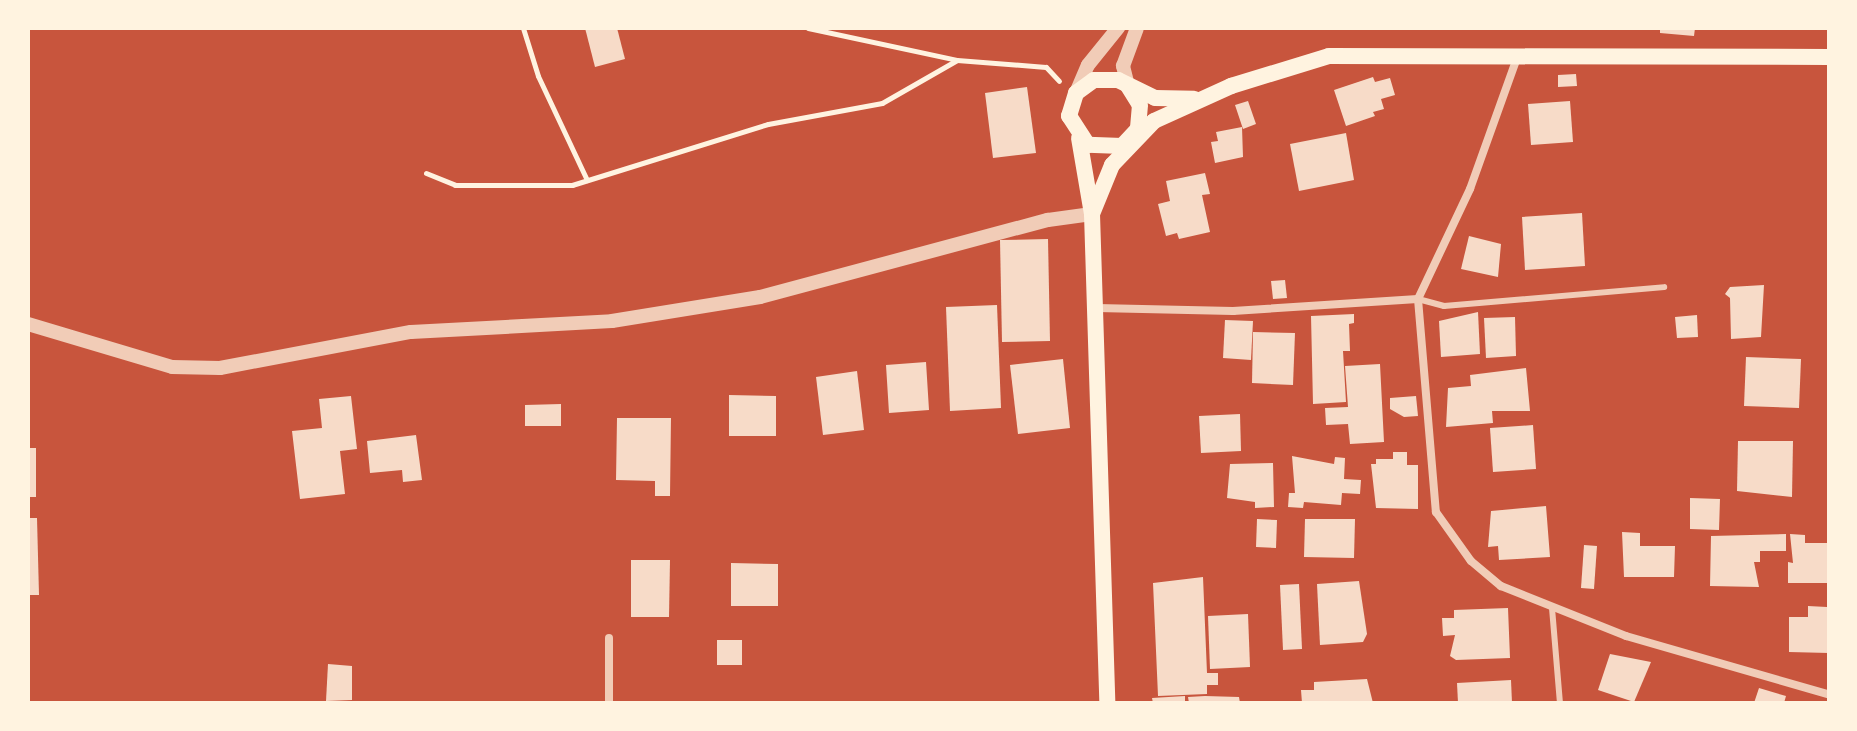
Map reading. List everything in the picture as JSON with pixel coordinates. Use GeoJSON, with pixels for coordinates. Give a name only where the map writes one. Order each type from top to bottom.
{"type":"FeatureCollection","features":[{"type":"Feature","properties":{"kind":"main road"},"geometry":{"type":"LineString","coordinates":[[1092,214],[1112,165],[1132,139],[1154,121],[1205,97],[1329,56],[1829,57]]}},
{"type":"Feature","properties":{"kind":"main road"},"geometry":{"type":"LineString","coordinates":[[1107,703],[1092,214],[1079,138],[1069,116],[1076,93],[1106,78],[1155,98],[1205,97]]}},
{"type":"Feature","properties":{"kind":"main road"},"geometry":{"type":"LineString","coordinates":[[1128,86],[1141,117],[1132,139]]}},
{"type":"Feature","properties":{"kind":"main road"},"geometry":{"type":"LineString","coordinates":[[1079,138],[1099,149],[1132,139]]}},
{"type":"Feature","properties":{"kind":"street"},"geometry":{"type":"LineString","coordinates":[[1076,93],[1088,65],[1118,28]]}},
{"type":"Feature","properties":{"kind":"street"},"geometry":{"type":"LineString","coordinates":[[1128,86],[1124,56],[1137,28]]}},
{"type":"Feature","properties":{"kind":"street"},"geometry":{"type":"LineString","coordinates":[[1518,54],[1470,189],[1418,299],[1436,512],[1471,561],[1501,586],[1626,636],[1827,694]]}},
{"type":"Feature","properties":{"kind":"street"},"geometry":{"type":"LineString","coordinates":[[28,324],[172,367],[220,368],[411,332],[612,321],[760,297],[1048,220],[1092,214]]}},
{"type":"Feature","properties":{"kind":"street"},"geometry":{"type":"LineString","coordinates":[[1097,308],[1233,311],[1418,299]]}},
{"type":"Feature","properties":{"kind":"street"},"geometry":{"type":"LineString","coordinates":[[609,638],[609,703]]}},
{"type":"Feature","properties":{"kind":"lane"},"geometry":{"type":"LineString","coordinates":[[1418,299],[1444,306],[1664,287]]}},
{"type":"Feature","properties":{"kind":"lane"},"geometry":{"type":"LineString","coordinates":[[1552,608],[1560,703]]}},
{"type":"Feature","properties":{"kind":"path"},"geometry":{"type":"LineString","coordinates":[[523,28],[538,76],[587,180]]}},
{"type":"Feature","properties":{"kind":"path"},"geometry":{"type":"LineString","coordinates":[[808,28],[957,60],[1046,67],[1076,93]]}},
{"type":"Feature","properties":{"kind":"path"},"geometry":{"type":"LineString","coordinates":[[426,173],[455,185],[572,185],[768,124],[882,103],[957,60]]}},
{"type":"Feature","properties":{"kind":"building"},"geometry":{"type":"Polygon","coordinates":[[[585,28],[617,28],[625,59],[595,67],[585,28]]]}},
{"type":"Feature","properties":{"kind":"building"},"geometry":{"type":"Polygon","coordinates":[[[1660,28],[1695,28],[1694,36],[1660,33],[1660,28]]]}},
{"type":"Feature","properties":{"kind":"building"},"geometry":{"type":"Polygon","coordinates":[[[1576,74],[1577,86],[1558,87],[1558,75],[1576,74]]]}},
{"type":"Feature","properties":{"kind":"building"},"geometry":{"type":"Polygon","coordinates":[[[1373,77],[1375,82],[1390,78],[1395,95],[1381,99],[1384,109],[1373,112],[1375,116],[1346,126],[1334,90],[1373,77]]]}},
{"type":"Feature","properties":{"kind":"building"},"geometry":{"type":"Polygon","coordinates":[[[1027,87],[1036,153],[993,158],[985,93],[1027,87]]]}},
{"type":"Feature","properties":{"kind":"building"},"geometry":{"type":"Polygon","coordinates":[[[1248,101],[1256,124],[1243,129],[1235,105],[1248,101]]]}},
{"type":"Feature","properties":{"kind":"building"},"geometry":{"type":"Polygon","coordinates":[[[1570,101],[1573,142],[1531,145],[1528,104],[1570,101]]]}},
{"type":"Feature","properties":{"kind":"building"},"geometry":{"type":"Polygon","coordinates":[[[1242,127],[1243,157],[1215,163],[1211,142],[1218,141],[1216,132],[1242,127]]]}},
{"type":"Feature","properties":{"kind":"building"},"geometry":{"type":"Polygon","coordinates":[[[1346,133],[1354,180],[1299,191],[1290,144],[1346,133]]]}},
{"type":"Feature","properties":{"kind":"building"},"geometry":{"type":"Polygon","coordinates":[[[1205,173],[1210,194],[1202,195],[1210,232],[1179,239],[1177,233],[1166,236],[1158,204],[1170,201],[1166,181],[1205,173]]]}},
{"type":"Feature","properties":{"kind":"building"},"geometry":{"type":"Polygon","coordinates":[[[1582,213],[1585,266],[1525,270],[1522,217],[1582,213]]]}},
{"type":"Feature","properties":{"kind":"building"},"geometry":{"type":"Polygon","coordinates":[[[1469,236],[1501,244],[1498,277],[1461,269],[1469,236]]]}},
{"type":"Feature","properties":{"kind":"building"},"geometry":{"type":"Polygon","coordinates":[[[1048,239],[1050,341],[1002,342],[1000,240],[1048,239]]]}},
{"type":"Feature","properties":{"kind":"building"},"geometry":{"type":"Polygon","coordinates":[[[1285,280],[1287,298],[1273,299],[1271,281],[1285,280]]]}},
{"type":"Feature","properties":{"kind":"building"},"geometry":{"type":"Polygon","coordinates":[[[1764,285],[1761,337],[1731,339],[1730,298],[1725,294],[1730,287],[1764,285]]]}},
{"type":"Feature","properties":{"kind":"building"},"geometry":{"type":"Polygon","coordinates":[[[997,305],[1001,408],[950,411],[946,307],[997,305]]]}},
{"type":"Feature","properties":{"kind":"building"},"geometry":{"type":"Polygon","coordinates":[[[1478,312],[1480,354],[1441,357],[1439,321],[1478,312]]]}},
{"type":"Feature","properties":{"kind":"building"},"geometry":{"type":"Polygon","coordinates":[[[1354,314],[1354,323],[1349,324],[1350,351],[1343,351],[1346,402],[1313,404],[1311,316],[1354,314]]]}},
{"type":"Feature","properties":{"kind":"building"},"geometry":{"type":"Polygon","coordinates":[[[1697,315],[1698,337],[1677,338],[1675,317],[1697,315]]]}},
{"type":"Feature","properties":{"kind":"building"},"geometry":{"type":"Polygon","coordinates":[[[1515,317],[1516,356],[1486,358],[1484,318],[1515,317]]]}},
{"type":"Feature","properties":{"kind":"building"},"geometry":{"type":"Polygon","coordinates":[[[1225,320],[1253,321],[1251,360],[1223,358],[1225,320]]]}},
{"type":"Feature","properties":{"kind":"building"},"geometry":{"type":"Polygon","coordinates":[[[1253,332],[1295,333],[1293,385],[1252,383],[1253,332]]]}},
{"type":"Feature","properties":{"kind":"building"},"geometry":{"type":"Polygon","coordinates":[[[1746,357],[1801,359],[1799,408],[1744,406],[1746,357]]]}},
{"type":"Feature","properties":{"kind":"building"},"geometry":{"type":"Polygon","coordinates":[[[1063,359],[1070,428],[1018,434],[1010,365],[1063,359]]]}},
{"type":"Feature","properties":{"kind":"building"},"geometry":{"type":"Polygon","coordinates":[[[926,362],[929,410],[889,413],[886,365],[926,362]]]}},
{"type":"Feature","properties":{"kind":"building"},"geometry":{"type":"Polygon","coordinates":[[[1380,364],[1384,442],[1350,444],[1348,424],[1326,425],[1325,408],[1348,407],[1345,366],[1380,364]]]}},
{"type":"Feature","properties":{"kind":"building"},"geometry":{"type":"Polygon","coordinates":[[[1526,368],[1530,411],[1492,411],[1493,423],[1446,427],[1448,388],[1471,386],[1470,375],[1526,368]]]}},
{"type":"Feature","properties":{"kind":"building"},"geometry":{"type":"Polygon","coordinates":[[[857,371],[864,430],[823,435],[816,377],[857,371]]]}},
{"type":"Feature","properties":{"kind":"building"},"geometry":{"type":"Polygon","coordinates":[[[729,395],[776,396],[776,436],[729,436],[729,395]]]}},
{"type":"Feature","properties":{"kind":"building"},"geometry":{"type":"Polygon","coordinates":[[[351,396],[357,449],[340,451],[345,494],[300,499],[292,431],[322,428],[319,399],[351,396]]]}},
{"type":"Feature","properties":{"kind":"building"},"geometry":{"type":"Polygon","coordinates":[[[1416,396],[1418,416],[1404,417],[1390,409],[1390,398],[1416,396]]]}},
{"type":"Feature","properties":{"kind":"building"},"geometry":{"type":"Polygon","coordinates":[[[561,404],[561,426],[525,426],[525,405],[561,404]]]}},
{"type":"Feature","properties":{"kind":"building"},"geometry":{"type":"Polygon","coordinates":[[[1240,414],[1241,451],[1201,453],[1199,416],[1240,414]]]}},
{"type":"Feature","properties":{"kind":"building"},"geometry":{"type":"Polygon","coordinates":[[[617,418],[671,418],[670,496],[655,496],[655,481],[616,480],[617,418]]]}},
{"type":"Feature","properties":{"kind":"building"},"geometry":{"type":"Polygon","coordinates":[[[1533,425],[1536,469],[1493,472],[1490,428],[1533,425]]]}},
{"type":"Feature","properties":{"kind":"building"},"geometry":{"type":"Polygon","coordinates":[[[416,435],[422,480],[403,482],[402,470],[370,473],[367,441],[416,435]]]}},
{"type":"Feature","properties":{"kind":"building"},"geometry":{"type":"Polygon","coordinates":[[[1738,441],[1793,441],[1792,497],[1737,491],[1738,441]]]}},
{"type":"Feature","properties":{"kind":"building"},"geometry":{"type":"Polygon","coordinates":[[[28,448],[36,448],[36,497],[28,497],[28,448]]]}},
{"type":"Feature","properties":{"kind":"building"},"geometry":{"type":"Polygon","coordinates":[[[1393,452],[1407,452],[1407,465],[1418,465],[1418,509],[1376,508],[1371,464],[1376,464],[1376,459],[1393,459],[1393,452]]]}},
{"type":"Feature","properties":{"kind":"building"},"geometry":{"type":"Polygon","coordinates":[[[1292,456],[1334,464],[1335,457],[1345,458],[1344,479],[1361,480],[1360,494],[1342,493],[1341,505],[1304,502],[1303,508],[1288,507],[1289,493],[1295,493],[1292,456]]]}},
{"type":"Feature","properties":{"kind":"building"},"geometry":{"type":"Polygon","coordinates":[[[1273,463],[1274,507],[1255,508],[1255,502],[1227,498],[1230,464],[1273,463]]]}},
{"type":"Feature","properties":{"kind":"building"},"geometry":{"type":"Polygon","coordinates":[[[1690,498],[1720,499],[1719,530],[1690,529],[1690,498]]]}},
{"type":"Feature","properties":{"kind":"building"},"geometry":{"type":"Polygon","coordinates":[[[1546,506],[1550,557],[1499,560],[1498,546],[1488,547],[1491,511],[1546,506]]]}},
{"type":"Feature","properties":{"kind":"building"},"geometry":{"type":"Polygon","coordinates":[[[28,518],[37,518],[39,595],[28,595],[28,518]]]}},
{"type":"Feature","properties":{"kind":"building"},"geometry":{"type":"Polygon","coordinates":[[[1257,519],[1277,520],[1276,548],[1256,547],[1257,519]]]}},
{"type":"Feature","properties":{"kind":"building"},"geometry":{"type":"Polygon","coordinates":[[[1305,519],[1355,519],[1354,558],[1304,557],[1305,519]]]}},
{"type":"Feature","properties":{"kind":"building"},"geometry":{"type":"Polygon","coordinates":[[[1622,532],[1640,533],[1640,546],[1675,546],[1674,577],[1624,577],[1622,532]]]}},
{"type":"Feature","properties":{"kind":"building"},"geometry":{"type":"Polygon","coordinates":[[[1786,534],[1786,551],[1760,551],[1760,562],[1754,562],[1759,587],[1710,586],[1711,536],[1786,534]]]}},
{"type":"Feature","properties":{"kind":"building"},"geometry":{"type":"Polygon","coordinates":[[[1790,534],[1805,535],[1805,543],[1829,543],[1829,583],[1788,583],[1788,562],[1793,563],[1790,534]]]}},
{"type":"Feature","properties":{"kind":"building"},"geometry":{"type":"Polygon","coordinates":[[[1584,545],[1597,546],[1594,589],[1581,588],[1584,545]]]}},
{"type":"Feature","properties":{"kind":"building"},"geometry":{"type":"Polygon","coordinates":[[[631,560],[670,560],[669,617],[631,617],[631,560]]]}},
{"type":"Feature","properties":{"kind":"building"},"geometry":{"type":"Polygon","coordinates":[[[731,563],[778,564],[778,606],[731,606],[731,563]]]}},
{"type":"Feature","properties":{"kind":"building"},"geometry":{"type":"Polygon","coordinates":[[[1203,577],[1207,673],[1218,673],[1218,685],[1207,685],[1207,694],[1158,696],[1153,583],[1203,577]]]}},
{"type":"Feature","properties":{"kind":"building"},"geometry":{"type":"Polygon","coordinates":[[[1359,581],[1367,634],[1363,642],[1320,645],[1317,584],[1359,581]]]}},
{"type":"Feature","properties":{"kind":"building"},"geometry":{"type":"Polygon","coordinates":[[[1299,584],[1302,649],[1283,650],[1280,585],[1299,584]]]}},
{"type":"Feature","properties":{"kind":"building"},"geometry":{"type":"Polygon","coordinates":[[[1808,606],[1827,607],[1829,653],[1789,652],[1789,617],[1808,617],[1808,606]]]}},
{"type":"Feature","properties":{"kind":"building"},"geometry":{"type":"Polygon","coordinates":[[[1508,608],[1510,658],[1456,660],[1450,656],[1455,635],[1443,636],[1442,618],[1454,618],[1454,610],[1508,608]]]}},
{"type":"Feature","properties":{"kind":"building"},"geometry":{"type":"Polygon","coordinates":[[[1248,614],[1250,667],[1210,669],[1208,616],[1248,614]]]}},
{"type":"Feature","properties":{"kind":"building"},"geometry":{"type":"Polygon","coordinates":[[[717,640],[742,640],[742,665],[717,665],[717,640]]]}},
{"type":"Feature","properties":{"kind":"building"},"geometry":{"type":"Polygon","coordinates":[[[1610,654],[1651,662],[1634,702],[1598,690],[1610,654]]]}},
{"type":"Feature","properties":{"kind":"building"},"geometry":{"type":"Polygon","coordinates":[[[328,664],[352,666],[352,700],[326,701],[328,664]]]}},
{"type":"Feature","properties":{"kind":"building"},"geometry":{"type":"Polygon","coordinates":[[[1367,679],[1373,703],[1302,703],[1301,690],[1314,690],[1314,682],[1367,679]]]}},
{"type":"Feature","properties":{"kind":"building"},"geometry":{"type":"Polygon","coordinates":[[[1511,680],[1512,703],[1458,703],[1457,683],[1511,680]]]}},
{"type":"Feature","properties":{"kind":"building"},"geometry":{"type":"Polygon","coordinates":[[[1759,688],[1786,696],[1784,703],[1754,703],[1759,688]]]}},
{"type":"Feature","properties":{"kind":"building"},"geometry":{"type":"Polygon","coordinates":[[[1185,696],[1185,703],[1153,703],[1152,698],[1185,696]]]}},
{"type":"Feature","properties":{"kind":"building"},"geometry":{"type":"Polygon","coordinates":[[[1188,697],[1239,697],[1240,703],[1189,703],[1188,697]]]}}]}
